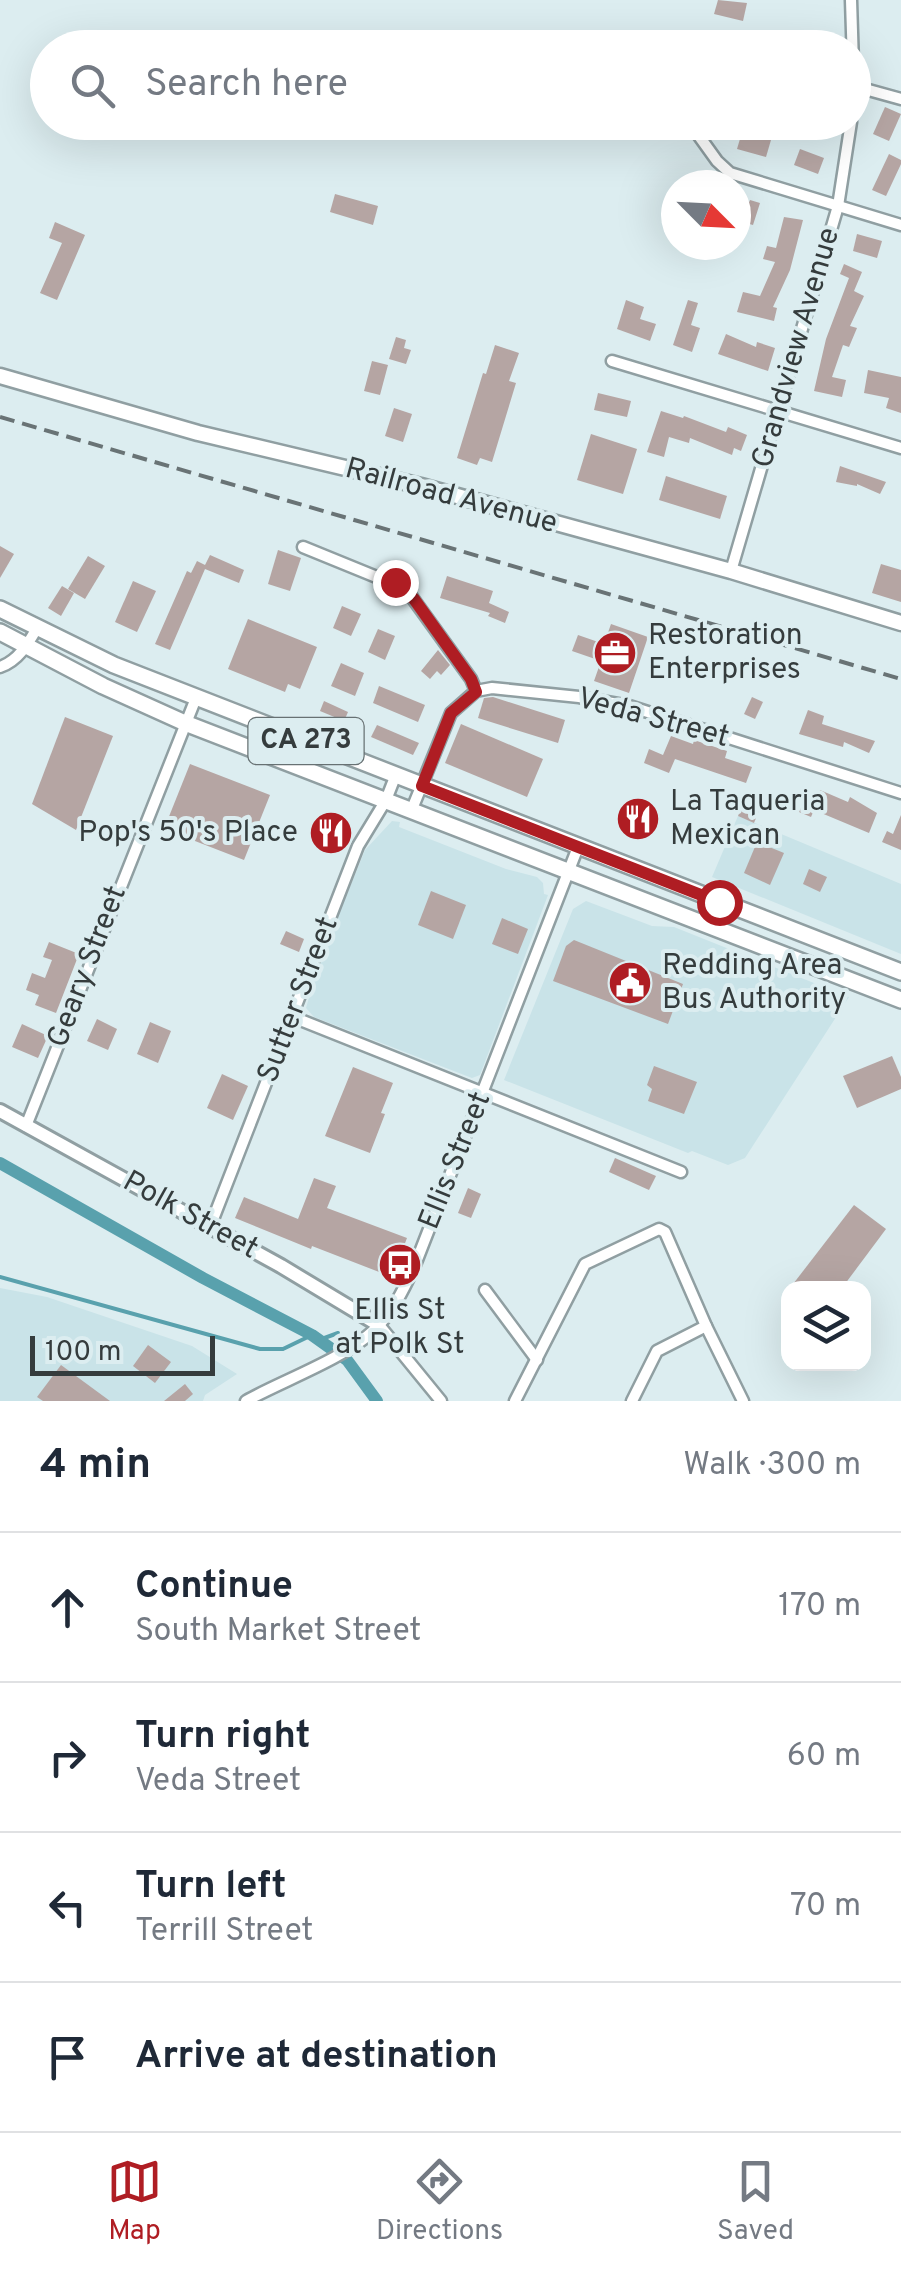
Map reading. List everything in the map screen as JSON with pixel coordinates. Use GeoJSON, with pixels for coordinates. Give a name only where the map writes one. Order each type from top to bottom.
{"type":"FeatureCollection","features":[{"type":"Feature","properties":{"kind":"main road","name":"Railroad Avenue"},"geometry":{"type":"LineString","coordinates":[[0,376],[198,432],[421,486],[731,571],[901,623]]}},
{"type":"Feature","properties":{"kind":"main road","name":"CA 273"},"geometry":{"type":"LineString","coordinates":[[0,609],[196,698],[901,972]]}},
{"type":"Feature","properties":{"kind":"main road","name":"CA 273"},"geometry":{"type":"LineString","coordinates":[[0,632],[185,723],[901,1000]]}},
{"type":"Feature","properties":{"kind":"main road"},"geometry":{"type":"LineString","coordinates":[[773,950],[780,926]]}},
{"type":"Feature","properties":{"kind":"street"},"geometry":{"type":"LineString","coordinates":[[851,0],[852,30]]}},
{"type":"Feature","properties":{"kind":"street"},"geometry":{"type":"LineString","coordinates":[[871,91],[901,99]]}},
{"type":"Feature","properties":{"kind":"street"},"geometry":{"type":"LineString","coordinates":[[702,140],[717,162],[730,172],[901,225]]}},
{"type":"Feature","properties":{"kind":"street","name":"Grandview Avenue"},"geometry":{"type":"LineString","coordinates":[[731,571],[838,206],[849,140]]}},
{"type":"Feature","properties":{"kind":"street"},"geometry":{"type":"LineString","coordinates":[[612,361],[901,448]]}},
{"type":"Feature","properties":{"kind":"street"},"geometry":{"type":"LineString","coordinates":[[304,547],[406,589],[471,679],[476,692],[451,713],[412,809]]}},
{"type":"Feature","properties":{"kind":"street"},"geometry":{"type":"LineString","coordinates":[[0,667],[27,646],[37,628]]}},
{"type":"Feature","properties":{"kind":"street","name":"Veda Street"},"geometry":{"type":"LineString","coordinates":[[476,692],[500,689],[629,706],[901,793]]}},
{"type":"Feature","properties":{"kind":"street","name":"Geary Street"},"geometry":{"type":"LineString","coordinates":[[26,1126],[196,698]]}},
{"type":"Feature","properties":{"kind":"street","name":"Sutter Street"},"geometry":{"type":"LineString","coordinates":[[210,1228],[358,846],[396,777]]}},
{"type":"Feature","properties":{"kind":"street","name":"Ellis Street"},"geometry":{"type":"LineString","coordinates":[[246,1401],[352,1346],[379,1325],[406,1286],[578,847]]}},
{"type":"Feature","properties":{"kind":"street"},"geometry":{"type":"LineString","coordinates":[[292,1017],[681,1172]]}},
{"type":"Feature","properties":{"kind":"street","name":"Polk Street"},"geometry":{"type":"LineString","coordinates":[[0,1111],[379,1325]]}},
{"type":"Feature","properties":{"kind":"street"},"geometry":{"type":"LineString","coordinates":[[516,1401],[585,1264],[659,1229],[665,1232],[743,1401]]}},
{"type":"Feature","properties":{"kind":"street"},"geometry":{"type":"LineString","coordinates":[[484,1290],[537,1360]]}},
{"type":"Feature","properties":{"kind":"street"},"geometry":{"type":"LineString","coordinates":[[379,1325],[442,1401]]}},
{"type":"Feature","properties":{"kind":"street"},"geometry":{"type":"LineString","coordinates":[[632,1401],[657,1351],[706,1326]]}},
{"type":"Feature","properties":{"kind":"shaded area"},"geometry":{"type":"Polygon","coordinates":[[[738,816],[901,884],[901,954],[712,877],[738,816]]]}},
{"type":"Feature","properties":{"kind":"shaded area"},"geometry":{"type":"Polygon","coordinates":[[[392,821],[506,869],[537,877],[548,895],[480,1075],[472,1078],[314,1017],[306,1008],[319,963],[365,850],[392,821]]]}},
{"type":"Feature","properties":{"kind":"shaded area"},"geometry":{"type":"Polygon","coordinates":[[[586,901],[652,926],[674,927],[849,997],[745,1158],[728,1165],[692,1151],[688,1153],[504,1080],[573,909],[586,901]]]}},
{"type":"Feature","properties":{"kind":"shaded area"},"geometry":{"type":"Polygon","coordinates":[[[0,1288],[47,1297],[192,1346],[237,1374],[205,1395],[203,1401],[0,1401],[0,1288]]]}},
{"type":"Feature","properties":{"kind":"building"},"geometry":{"type":"Polygon","coordinates":[[[718,0],[747,3],[743,21],[714,14],[718,0]]]}},
{"type":"Feature","properties":{"kind":"building"},"geometry":{"type":"Polygon","coordinates":[[[885,107],[901,114],[889,141],[873,134],[885,107]]]}},
{"type":"Feature","properties":{"kind":"building"},"geometry":{"type":"Polygon","coordinates":[[[740,140],[771,140],[766,157],[737,149],[740,140]]]}},
{"type":"Feature","properties":{"kind":"building"},"geometry":{"type":"Polygon","coordinates":[[[800,149],[824,158],[818,174],[794,165],[800,149]]]}},
{"type":"Feature","properties":{"kind":"building"},"geometry":{"type":"Polygon","coordinates":[[[889,154],[901,160],[901,164],[886,196],[872,190],[889,154]]]}},
{"type":"Feature","properties":{"kind":"building"},"geometry":{"type":"Polygon","coordinates":[[[335,194],[378,206],[373,225],[330,212],[335,194]]]}},
{"type":"Feature","properties":{"kind":"building"},"geometry":{"type":"Polygon","coordinates":[[[751,200],[760,203],[751,224],[751,200]]]}},
{"type":"Feature","properties":{"kind":"building"},"geometry":{"type":"Polygon","coordinates":[[[784,217],[803,220],[790,270],[773,307],[777,308],[774,321],[737,312],[743,292],[760,296],[775,262],[763,259],[767,246],[776,248],[784,217]]]}},
{"type":"Feature","properties":{"kind":"building"},"geometry":{"type":"Polygon","coordinates":[[[55,222],[85,235],[57,300],[40,293],[62,243],[49,238],[55,222]]]}},
{"type":"Feature","properties":{"kind":"building"},"geometry":{"type":"Polygon","coordinates":[[[857,234],[882,241],[877,258],[853,251],[857,234]]]}},
{"type":"Feature","properties":{"kind":"building"},"geometry":{"type":"Polygon","coordinates":[[[844,264],[862,272],[854,291],[864,296],[850,326],[857,328],[849,347],[843,345],[832,377],[846,380],[842,397],[814,391],[826,339],[849,278],[840,274],[844,264]]]}},
{"type":"Feature","properties":{"kind":"building"},"geometry":{"type":"Polygon","coordinates":[[[626,300],[644,307],[640,319],[656,324],[650,341],[617,329],[626,300]]]}},
{"type":"Feature","properties":{"kind":"building"},"geometry":{"type":"Polygon","coordinates":[[[688,300],[698,303],[691,325],[700,328],[692,352],[673,345],[688,300]]]}},
{"type":"Feature","properties":{"kind":"building"},"geometry":{"type":"Polygon","coordinates":[[[726,334],[756,347],[757,342],[775,348],[768,371],[718,354],[726,334]]]}},
{"type":"Feature","properties":{"kind":"building"},"geometry":{"type":"Polygon","coordinates":[[[396,337],[406,340],[404,348],[411,350],[406,364],[389,359],[396,337]]]}},
{"type":"Feature","properties":{"kind":"building"},"geometry":{"type":"Polygon","coordinates":[[[495,345],[519,353],[509,381],[516,383],[492,462],[480,458],[477,465],[457,458],[495,345]]]}},
{"type":"Feature","properties":{"kind":"building"},"geometry":{"type":"Polygon","coordinates":[[[372,361],[388,365],[380,395],[364,391],[372,361]]]}},
{"type":"Feature","properties":{"kind":"building"},"geometry":{"type":"Polygon","coordinates":[[[868,370],[901,377],[901,413],[886,408],[889,398],[864,393],[868,370]]]}},
{"type":"Feature","properties":{"kind":"building"},"geometry":{"type":"Polygon","coordinates":[[[598,393],[631,401],[627,417],[594,410],[598,393]]]}},
{"type":"Feature","properties":{"kind":"building"},"geometry":{"type":"Polygon","coordinates":[[[394,408],[412,414],[403,442],[385,436],[394,408]]]}},
{"type":"Feature","properties":{"kind":"building"},"geometry":{"type":"Polygon","coordinates":[[[661,411],[747,435],[741,451],[734,448],[732,455],[690,438],[689,443],[669,437],[664,457],[647,452],[661,411]]]}},
{"type":"Feature","properties":{"kind":"building"},"geometry":{"type":"Polygon","coordinates":[[[591,434],[637,449],[623,494],[577,480],[591,434]]]}},
{"type":"Feature","properties":{"kind":"building"},"geometry":{"type":"Polygon","coordinates":[[[840,466],[886,482],[880,494],[857,484],[836,482],[840,466]]]}},
{"type":"Feature","properties":{"kind":"building"},"geometry":{"type":"Polygon","coordinates":[[[666,476],[727,496],[720,519],[659,500],[666,476]]]}},
{"type":"Feature","properties":{"kind":"building"},"geometry":{"type":"Polygon","coordinates":[[[0,546],[14,554],[0,578],[0,546]]]}},
{"type":"Feature","properties":{"kind":"building"},"geometry":{"type":"Polygon","coordinates":[[[278,550],[301,558],[290,591],[268,584],[278,550]]]}},
{"type":"Feature","properties":{"kind":"building"},"geometry":{"type":"Polygon","coordinates":[[[210,555],[244,570],[239,583],[205,569],[170,650],[155,644],[187,571],[191,573],[197,561],[205,565],[210,555]]]}},
{"type":"Feature","properties":{"kind":"building"},"geometry":{"type":"Polygon","coordinates":[[[88,556],[105,566],[85,599],[68,589],[88,556]]]}},
{"type":"Feature","properties":{"kind":"building"},"geometry":{"type":"Polygon","coordinates":[[[881,564],[901,570],[901,602],[872,593],[881,564]]]}},
{"type":"Feature","properties":{"kind":"building"},"geometry":{"type":"Polygon","coordinates":[[[447,576],[493,591],[489,603],[509,612],[505,623],[488,616],[490,613],[440,598],[447,576]]]}},
{"type":"Feature","properties":{"kind":"building"},"geometry":{"type":"Polygon","coordinates":[[[133,581],[156,591],[137,632],[115,622],[133,581]]]}},
{"type":"Feature","properties":{"kind":"building"},"geometry":{"type":"Polygon","coordinates":[[[62,586],[74,593],[61,616],[48,608],[62,586]]]}},
{"type":"Feature","properties":{"kind":"building"},"geometry":{"type":"Polygon","coordinates":[[[342,606],[361,614],[351,636],[333,628],[342,606]]]}},
{"type":"Feature","properties":{"kind":"building"},"geometry":{"type":"Polygon","coordinates":[[[248,619],[317,647],[300,689],[288,684],[285,692],[228,669],[248,619]]]}},
{"type":"Feature","properties":{"kind":"building"},"geometry":{"type":"Polygon","coordinates":[[[611,624],[648,637],[629,693],[594,681],[601,661],[572,651],[578,635],[604,644],[611,624]]]}},
{"type":"Feature","properties":{"kind":"building"},"geometry":{"type":"Polygon","coordinates":[[[378,629],[395,636],[385,660],[368,652],[378,629]]]}},
{"type":"Feature","properties":{"kind":"building"},"geometry":{"type":"Polygon","coordinates":[[[438,650],[450,665],[441,675],[437,671],[430,679],[421,671],[438,650]]]}},
{"type":"Feature","properties":{"kind":"building"},"geometry":{"type":"Polygon","coordinates":[[[341,663],[364,673],[355,696],[331,686],[341,663]]]}},
{"type":"Feature","properties":{"kind":"building"},"geometry":{"type":"Polygon","coordinates":[[[379,686],[425,705],[418,722],[373,703],[379,686]]]}},
{"type":"Feature","properties":{"kind":"building"},"geometry":{"type":"Polygon","coordinates":[[[493,697],[565,720],[558,743],[478,718],[484,698],[493,697]]]}},
{"type":"Feature","properties":{"kind":"building"},"geometry":{"type":"Polygon","coordinates":[[[752,697],[763,702],[755,719],[744,714],[752,697]]]}},
{"type":"Feature","properties":{"kind":"building"},"geometry":{"type":"Polygon","coordinates":[[[324,701],[348,712],[344,721],[320,711],[324,701]]]}},
{"type":"Feature","properties":{"kind":"building"},"geometry":{"type":"Polygon","coordinates":[[[808,710],[824,716],[822,724],[875,741],[869,753],[844,742],[843,747],[799,734],[808,710]]]}},
{"type":"Feature","properties":{"kind":"building"},"geometry":{"type":"Polygon","coordinates":[[[65,717],[113,736],[76,830],[32,804],[65,717]]]}},
{"type":"Feature","properties":{"kind":"building"},"geometry":{"type":"Polygon","coordinates":[[[461,724],[543,759],[527,797],[445,763],[461,724]]]}},
{"type":"Feature","properties":{"kind":"building"},"geometry":{"type":"Polygon","coordinates":[[[377,725],[419,743],[413,755],[371,737],[377,725]]]}},
{"type":"Feature","properties":{"kind":"building"},"geometry":{"type":"Polygon","coordinates":[[[671,736],[727,751],[725,758],[752,767],[746,783],[675,759],[669,773],[644,763],[649,749],[663,755],[671,736]]]}},
{"type":"Feature","properties":{"kind":"building"},"geometry":{"type":"Polygon","coordinates":[[[190,764],[270,795],[244,860],[164,829],[190,764]]]}},
{"type":"Feature","properties":{"kind":"building"},"geometry":{"type":"Polygon","coordinates":[[[820,790],[848,802],[850,797],[877,813],[869,833],[814,810],[811,817],[799,812],[806,797],[816,801],[820,790]]]}},
{"type":"Feature","properties":{"kind":"building"},"geometry":{"type":"Polygon","coordinates":[[[747,796],[762,803],[754,823],[738,816],[747,796]]]}},
{"type":"Feature","properties":{"kind":"building"},"geometry":{"type":"Polygon","coordinates":[[[901,815],[901,850],[882,842],[887,831],[893,834],[901,815]]]}},
{"type":"Feature","properties":{"kind":"building","name":"Pop's 50's Place"},"geometry":{"type":"Polygon","coordinates":[[[323,816],[348,826],[339,848],[314,839],[323,816]]]}},
{"type":"Feature","properties":{"kind":"building"},"geometry":{"type":"Polygon","coordinates":[[[757,842],[784,853],[770,885],[744,873],[757,842]]]}},
{"type":"Feature","properties":{"kind":"building"},"geometry":{"type":"Polygon","coordinates":[[[809,869],[827,877],[820,892],[803,884],[809,869]]]}},
{"type":"Feature","properties":{"kind":"building"},"geometry":{"type":"Polygon","coordinates":[[[431,891],[466,905],[453,939],[418,925],[431,891]]]}},
{"type":"Feature","properties":{"kind":"building"},"geometry":{"type":"Polygon","coordinates":[[[502,918],[528,929],[518,954],[492,944],[502,918]]]}},
{"type":"Feature","properties":{"kind":"building"},"geometry":{"type":"Polygon","coordinates":[[[286,931],[304,939],[299,952],[280,944],[286,931]]]}},
{"type":"Feature","properties":{"kind":"building","name":"Redding Area Bus Authority"},"geometry":{"type":"Polygon","coordinates":[[[574,940],[683,984],[668,1024],[553,981],[566,946],[574,940]]]}},
{"type":"Feature","properties":{"kind":"building"},"geometry":{"type":"Polygon","coordinates":[[[49,942],[79,954],[56,1013],[35,1005],[39,995],[26,990],[32,973],[45,978],[52,960],[43,957],[49,942]]]}},
{"type":"Feature","properties":{"kind":"building"},"geometry":{"type":"Polygon","coordinates":[[[97,1019],[117,1029],[108,1050],[87,1041],[97,1019]]]}},
{"type":"Feature","properties":{"kind":"building"},"geometry":{"type":"Polygon","coordinates":[[[150,1022],[171,1031],[158,1063],[137,1054],[150,1022]]]}},
{"type":"Feature","properties":{"kind":"building"},"geometry":{"type":"Polygon","coordinates":[[[22,1024],[48,1036],[38,1058],[12,1047],[22,1024]]]}},
{"type":"Feature","properties":{"kind":"building"},"geometry":{"type":"Polygon","coordinates":[[[892,1056],[901,1077],[901,1089],[857,1108],[843,1076],[892,1056]]]}},
{"type":"Feature","properties":{"kind":"building"},"geometry":{"type":"Polygon","coordinates":[[[654,1066],[697,1082],[684,1114],[648,1101],[652,1089],[647,1085],[654,1066]]]}},
{"type":"Feature","properties":{"kind":"building"},"geometry":{"type":"Polygon","coordinates":[[[353,1067],[393,1083],[370,1153],[325,1136],[353,1067]]]}},
{"type":"Feature","properties":{"kind":"building"},"geometry":{"type":"Polygon","coordinates":[[[222,1074],[248,1086],[233,1120],[207,1108],[222,1074]]]}},
{"type":"Feature","properties":{"kind":"building"},"geometry":{"type":"Polygon","coordinates":[[[615,1158],[656,1176],[649,1190],[609,1172],[615,1158]]]}},
{"type":"Feature","properties":{"kind":"building"},"geometry":{"type":"Polygon","coordinates":[[[314,1178],[336,1186],[327,1208],[407,1238],[392,1277],[235,1218],[244,1197],[298,1219],[314,1178]]]}},
{"type":"Feature","properties":{"kind":"building"},"geometry":{"type":"Polygon","coordinates":[[[468,1188],[481,1194],[471,1218],[458,1213],[468,1188]]]}},
{"type":"Feature","properties":{"kind":"building"},"geometry":{"type":"Polygon","coordinates":[[[854,1205],[886,1229],[847,1281],[795,1281],[854,1205]]]}},
{"type":"Feature","properties":{"kind":"building"},"geometry":{"type":"Polygon","coordinates":[[[148,1345],[171,1362],[155,1383],[133,1366],[148,1345]]]}},
{"type":"Feature","properties":{"kind":"building"},"geometry":{"type":"Polygon","coordinates":[[[61,1365],[110,1401],[43,1401],[37,1397],[61,1365]]]}},
{"type":"Feature","properties":{"kind":"building"},"geometry":{"type":"Polygon","coordinates":[[[185,1384],[193,1394],[185,1401],[164,1401],[185,1384]]]}},
{"type":"Feature","properties":{"kind":"waterway"},"geometry":{"type":"LineString","coordinates":[[0,1163],[312,1335],[347,1360],[377,1401]]}},
{"type":"Feature","properties":{"kind":"waterway"},"geometry":{"type":"LineString","coordinates":[[0,1277],[260,1349],[283,1349],[312,1335]]}},
{"type":"Feature","properties":{"kind":"waterway"},"geometry":{"type":"LineString","coordinates":[[319,1340],[338,1333]]}},
{"type":"Feature","properties":{"kind":"railway"},"geometry":{"type":"LineString","coordinates":[[0,417],[901,679]]}},
{"type":"Feature","properties":{"kind":"place","name":"Restoration Enterprises"},"geometry":{"type":"Point","coordinates":[615,653]}},
{"type":"Feature","properties":{"kind":"place","name":"La Taqueria Mexican"},"geometry":{"type":"Point","coordinates":[638,819]}},
{"type":"Feature","properties":{"kind":"place","name":"Pop's 50's Place"},"geometry":{"type":"Point","coordinates":[331,833]}},
{"type":"Feature","properties":{"kind":"place","name":"Redding Area Bus Authority"},"geometry":{"type":"Point","coordinates":[630,983]}},
{"type":"Feature","properties":{"kind":"place","name":"Ellis St at Polk St"},"geometry":{"type":"Point","coordinates":[400,1265]}},
{"type":"Feature","properties":{"kind":"route"},"geometry":{"type":"LineString","coordinates":[[395,582],[414,599],[471,679],[476,692],[451,713],[422,786],[719,902]]}}]}
